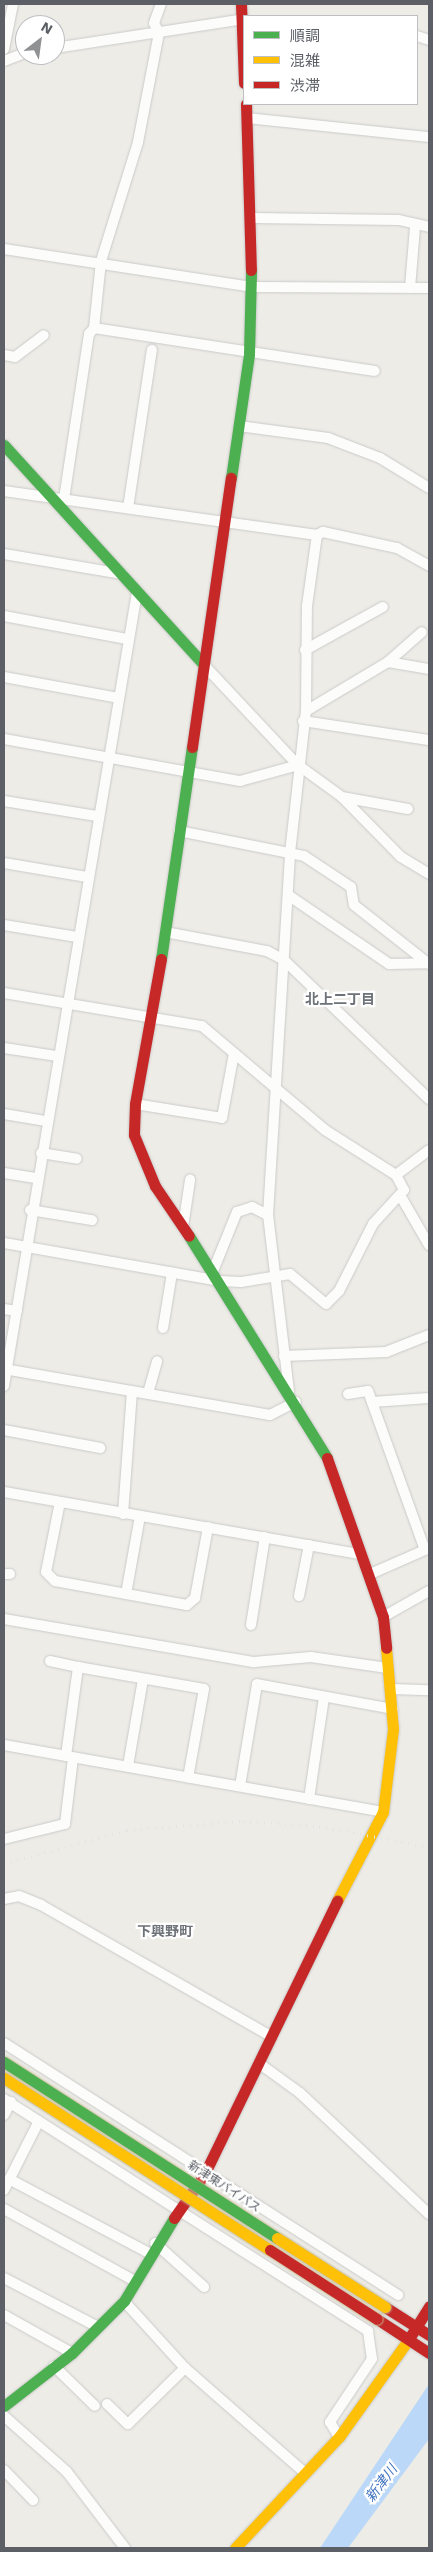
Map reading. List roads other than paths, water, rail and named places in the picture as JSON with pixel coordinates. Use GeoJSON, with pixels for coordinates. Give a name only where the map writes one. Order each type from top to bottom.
{"type":"FeatureCollection","features":[{"type":"Feature","properties":{"kind":"main road"},"geometry":{"type":"LineString","coordinates":[[242,4],[243,51]]}},
{"type":"Feature","properties":{"kind":"main road"},"geometry":{"type":"LineString","coordinates":[[4,2405],[72,2352],[124,2301],[133,2280],[152,2248],[204,2175],[383,1812],[393,1709],[392,1689],[386,1668],[383,1617],[360,1554],[334,1468],[220,1281],[155,1186],[134,1135],[135,1104],[152,1019],[249,354],[253,287],[253,218],[246,105]]}},
{"type":"Feature","properties":{"kind":"main road"},"geometry":{"type":"LineString","coordinates":[[4,445],[59,499],[137,592],[203,664]]}},
{"type":"Feature","properties":{"kind":"main road","name":"新津東バイパス"},"geometry":{"type":"LineString","coordinates":[[4,2062],[429,2335]]}},
{"type":"Feature","properties":{"kind":"main road"},"geometry":{"type":"LineString","coordinates":[[4,2078],[428,2352]]}},
{"type":"Feature","properties":{"kind":"main road"},"geometry":{"type":"LineString","coordinates":[[235,2548],[304,2472],[339,2437],[409,2339],[429,2306]]}},
{"type":"Feature","properties":{"kind":"street"},"geometry":{"type":"LineString","coordinates":[[4,48],[13,4]]}},
{"type":"Feature","properties":{"kind":"street"},"geometry":{"type":"LineString","coordinates":[[59,499],[89,334],[94,328],[101,261],[138,142],[159,33],[154,23],[161,4]]}},
{"type":"Feature","properties":{"kind":"street"},"geometry":{"type":"LineString","coordinates":[[65,47],[242,19]]}},
{"type":"Feature","properties":{"kind":"street"},"geometry":{"type":"LineString","coordinates":[[247,118],[429,137]]}},
{"type":"Feature","properties":{"kind":"street"},"geometry":{"type":"LineString","coordinates":[[253,218],[399,220],[416,227],[429,227]]}},
{"type":"Feature","properties":{"kind":"street"},"geometry":{"type":"LineString","coordinates":[[410,288],[416,227]]}},
{"type":"Feature","properties":{"kind":"street"},"geometry":{"type":"LineString","coordinates":[[4,249],[101,261],[253,287],[429,288]]}},
{"type":"Feature","properties":{"kind":"street"},"geometry":{"type":"LineString","coordinates":[[94,328],[249,354],[375,371]]}},
{"type":"Feature","properties":{"kind":"street"},"geometry":{"type":"LineString","coordinates":[[4,355],[15,357],[44,335]]}},
{"type":"Feature","properties":{"kind":"street"},"geometry":{"type":"LineString","coordinates":[[128,508],[152,350]]}},
{"type":"Feature","properties":{"kind":"street"},"geometry":{"type":"LineString","coordinates":[[239,426],[328,438],[380,458],[429,488]]}},
{"type":"Feature","properties":{"kind":"street"},"geometry":{"type":"LineString","coordinates":[[4,491],[317,535],[324,532],[397,548],[429,566]]}},
{"type":"Feature","properties":{"kind":"street"},"geometry":{"type":"LineString","coordinates":[[5,1369],[270,1415],[293,1398],[284,1356],[268,1215],[273,1086],[284,960],[290,852],[298,765],[306,711],[305,650],[317,535]]}},
{"type":"Feature","properties":{"kind":"street"},"geometry":{"type":"LineString","coordinates":[[4,554],[122,574]]}},
{"type":"Feature","properties":{"kind":"street"},"geometry":{"type":"LineString","coordinates":[[4,1386],[5,1369],[29,1248],[30,1210],[127,638],[137,592]]}},
{"type":"Feature","properties":{"kind":"street"},"geometry":{"type":"LineString","coordinates":[[305,650],[383,607]]}},
{"type":"Feature","properties":{"kind":"street"},"geometry":{"type":"LineString","coordinates":[[4,616],[127,638]]}},
{"type":"Feature","properties":{"kind":"street"},"geometry":{"type":"LineString","coordinates":[[306,711],[388,662],[422,632]]}},
{"type":"Feature","properties":{"kind":"street"},"geometry":{"type":"LineString","coordinates":[[388,662],[429,669]]}},
{"type":"Feature","properties":{"kind":"street"},"geometry":{"type":"LineString","coordinates":[[203,664],[298,765],[342,797],[401,857],[429,874]]}},
{"type":"Feature","properties":{"kind":"street"},"geometry":{"type":"LineString","coordinates":[[4,677],[118,698]]}},
{"type":"Feature","properties":{"kind":"street"},"geometry":{"type":"LineString","coordinates":[[303,722],[429,740]]}},
{"type":"Feature","properties":{"kind":"street"},"geometry":{"type":"LineString","coordinates":[[4,739],[108,757],[188,774],[240,781],[298,765]]}},
{"type":"Feature","properties":{"kind":"street"},"geometry":{"type":"LineString","coordinates":[[342,797],[408,810]]}},
{"type":"Feature","properties":{"kind":"street"},"geometry":{"type":"LineString","coordinates":[[4,801],[97,816]]}},
{"type":"Feature","properties":{"kind":"street"},"geometry":{"type":"LineString","coordinates":[[179,831],[304,856],[352,887],[354,905],[428,964]]}},
{"type":"Feature","properties":{"kind":"street"},"geometry":{"type":"LineString","coordinates":[[4,863],[87,877]]}},
{"type":"Feature","properties":{"kind":"street"},"geometry":{"type":"LineString","coordinates":[[288,895],[389,964],[428,964]]}},
{"type":"Feature","properties":{"kind":"street"},"geometry":{"type":"LineString","coordinates":[[4,925],[77,937]]}},
{"type":"Feature","properties":{"kind":"street"},"geometry":{"type":"LineString","coordinates":[[165,932],[267,951],[284,960],[429,1099]]}},
{"type":"Feature","properties":{"kind":"street"},"geometry":{"type":"LineString","coordinates":[[4,993],[202,1026],[325,1130],[396,1175],[404,1190],[373,1224],[339,1291],[326,1304],[290,1274],[242,1282],[220,1281],[4,1243]]}},
{"type":"Feature","properties":{"kind":"street"},"geometry":{"type":"LineString","coordinates":[[4,1048],[57,1056]]}},
{"type":"Feature","properties":{"kind":"street"},"geometry":{"type":"LineString","coordinates":[[135,1104],[222,1118],[234,1053]]}},
{"type":"Feature","properties":{"kind":"street"},"geometry":{"type":"LineString","coordinates":[[4,1114],[46,1121]]}},
{"type":"Feature","properties":{"kind":"street"},"geometry":{"type":"LineString","coordinates":[[396,1175],[429,1150]]}},
{"type":"Feature","properties":{"kind":"street"},"geometry":{"type":"LineString","coordinates":[[41,1153],[77,1159]]}},
{"type":"Feature","properties":{"kind":"street"},"geometry":{"type":"LineString","coordinates":[[4,1173],[36,1178]]}},
{"type":"Feature","properties":{"kind":"street"},"geometry":{"type":"LineString","coordinates":[[183,1227],[190,1180]]}},
{"type":"Feature","properties":{"kind":"street"},"geometry":{"type":"LineString","coordinates":[[400,1195],[429,1245]]}},
{"type":"Feature","properties":{"kind":"street"},"geometry":{"type":"LineString","coordinates":[[213,1271],[237,1212],[252,1207],[268,1215]]}},
{"type":"Feature","properties":{"kind":"street"},"geometry":{"type":"LineString","coordinates":[[30,1210],[92,1220]]}},
{"type":"Feature","properties":{"kind":"street"},"geometry":{"type":"LineString","coordinates":[[163,1328],[172,1273]]}},
{"type":"Feature","properties":{"kind":"street"},"geometry":{"type":"LineString","coordinates":[[4,1309],[17,1311]]}},
{"type":"Feature","properties":{"kind":"street"},"geometry":{"type":"LineString","coordinates":[[284,1356],[386,1352],[429,1335]]}},
{"type":"Feature","properties":{"kind":"street"},"geometry":{"type":"LineString","coordinates":[[148,1393],[156,1361]]}},
{"type":"Feature","properties":{"kind":"street"},"geometry":{"type":"LineString","coordinates":[[122,1514],[132,1391]]}},
{"type":"Feature","properties":{"kind":"street"},"geometry":{"type":"LineString","coordinates":[[348,1394],[368,1391],[425,1550],[368,1575]]}},
{"type":"Feature","properties":{"kind":"street"},"geometry":{"type":"LineString","coordinates":[[372,1402],[429,1398]]}},
{"type":"Feature","properties":{"kind":"street"},"geometry":{"type":"LineString","coordinates":[[4,1430],[100,1448]]}},
{"type":"Feature","properties":{"kind":"street"},"geometry":{"type":"LineString","coordinates":[[4,1492],[360,1554]]}},
{"type":"Feature","properties":{"kind":"street"},"geometry":{"type":"LineString","coordinates":[[60,1502],[46,1572],[55,1581],[187,1605],[195,1598],[208,1527]]}},
{"type":"Feature","properties":{"kind":"street"},"geometry":{"type":"LineString","coordinates":[[126,1594],[140,1516]]}},
{"type":"Feature","properties":{"kind":"street"},"geometry":{"type":"LineString","coordinates":[[250,1625],[265,1537]]}},
{"type":"Feature","properties":{"kind":"street"},"geometry":{"type":"LineString","coordinates":[[300,1596],[309,1545]]}},
{"type":"Feature","properties":{"kind":"street"},"geometry":{"type":"LineString","coordinates":[[383,1617],[429,1591]]}},
{"type":"Feature","properties":{"kind":"street"},"geometry":{"type":"LineString","coordinates":[[4,1619],[254,1662],[311,1657],[386,1668]]}},
{"type":"Feature","properties":{"kind":"street"},"geometry":{"type":"LineString","coordinates":[[50,1661],[204,1689],[188,1778]]}},
{"type":"Feature","properties":{"kind":"street"},"geometry":{"type":"LineString","coordinates":[[4,1839],[65,1824],[69,1757],[78,1667]]}},
{"type":"Feature","properties":{"kind":"street"},"geometry":{"type":"LineString","coordinates":[[128,1766],[143,1679]]}},
{"type":"Feature","properties":{"kind":"street"},"geometry":{"type":"LineString","coordinates":[[240,1786],[258,1684],[324,1698],[393,1709]]}},
{"type":"Feature","properties":{"kind":"street"},"geometry":{"type":"LineString","coordinates":[[392,1689],[429,1690]]}},
{"type":"Feature","properties":{"kind":"street"},"geometry":{"type":"LineString","coordinates":[[309,1799],[324,1698]]}},
{"type":"Feature","properties":{"kind":"street"},"geometry":{"type":"LineString","coordinates":[[4,1745],[383,1812]]}},
{"type":"Feature","properties":{"kind":"street"},"geometry":{"type":"LineString","coordinates":[[4,1900],[18,1896],[41,1906],[271,2036]]}},
{"type":"Feature","properties":{"kind":"street"},"geometry":{"type":"LineString","coordinates":[[4,2043],[204,2175],[398,2295]]}},
{"type":"Feature","properties":{"kind":"street"},"geometry":{"type":"LineString","coordinates":[[260,2064],[300,2094],[429,2214]]}},
{"type":"Feature","properties":{"kind":"street"},"geometry":{"type":"LineString","coordinates":[[4,2116],[7,2100],[372,2336],[372,2359],[330,2422],[339,2437]]}},
{"type":"Feature","properties":{"kind":"street"},"geometry":{"type":"LineString","coordinates":[[4,2190],[39,2121]]}},
{"type":"Feature","properties":{"kind":"street"},"geometry":{"type":"LineString","coordinates":[[9,2179],[152,2248],[204,2287]]}},
{"type":"Feature","properties":{"kind":"street"},"geometry":{"type":"LineString","coordinates":[[4,2209],[133,2280]]}},
{"type":"Feature","properties":{"kind":"street"},"geometry":{"type":"LineString","coordinates":[[4,2278],[98,2327]]}},
{"type":"Feature","properties":{"kind":"street"},"geometry":{"type":"LineString","coordinates":[[124,2301],[185,2368],[304,2472]]}},
{"type":"Feature","properties":{"kind":"street"},"geometry":{"type":"LineString","coordinates":[[4,2315],[72,2352]]}},
{"type":"Feature","properties":{"kind":"street"},"geometry":{"type":"LineString","coordinates":[[54,2366],[96,2406]]}},
{"type":"Feature","properties":{"kind":"street"},"geometry":{"type":"LineString","coordinates":[[107,2404],[128,2424],[185,2368]]}},
{"type":"Feature","properties":{"kind":"street"},"geometry":{"type":"LineString","coordinates":[[4,2416],[67,2472],[125,2548]]}},
{"type":"Feature","properties":{"kind":"street"},"geometry":{"type":"LineString","coordinates":[[4,2470],[32,2500]]}},
{"type":"Feature","properties":{"kind":"water","name":"新津川"},"geometry":{"type":"Polygon","coordinates":[[[429,2384],[429,2439],[348,2548],[320,2548],[429,2384]]]}},
{"type":"Feature","properties":{"kind":"railway"},"geometry":{"type":"LineString","coordinates":[[4,1864],[127,1830],[243,1821],[319,1826],[429,1847]]}},
{"type":"Feature","properties":{"kind":"district","name":"北上二丁目"},"geometry":{"type":"Point","coordinates":[340,999]}},
{"type":"Feature","properties":{"kind":"district","name":"下興野町"},"geometry":{"type":"Point","coordinates":[165,1931]}}]}
